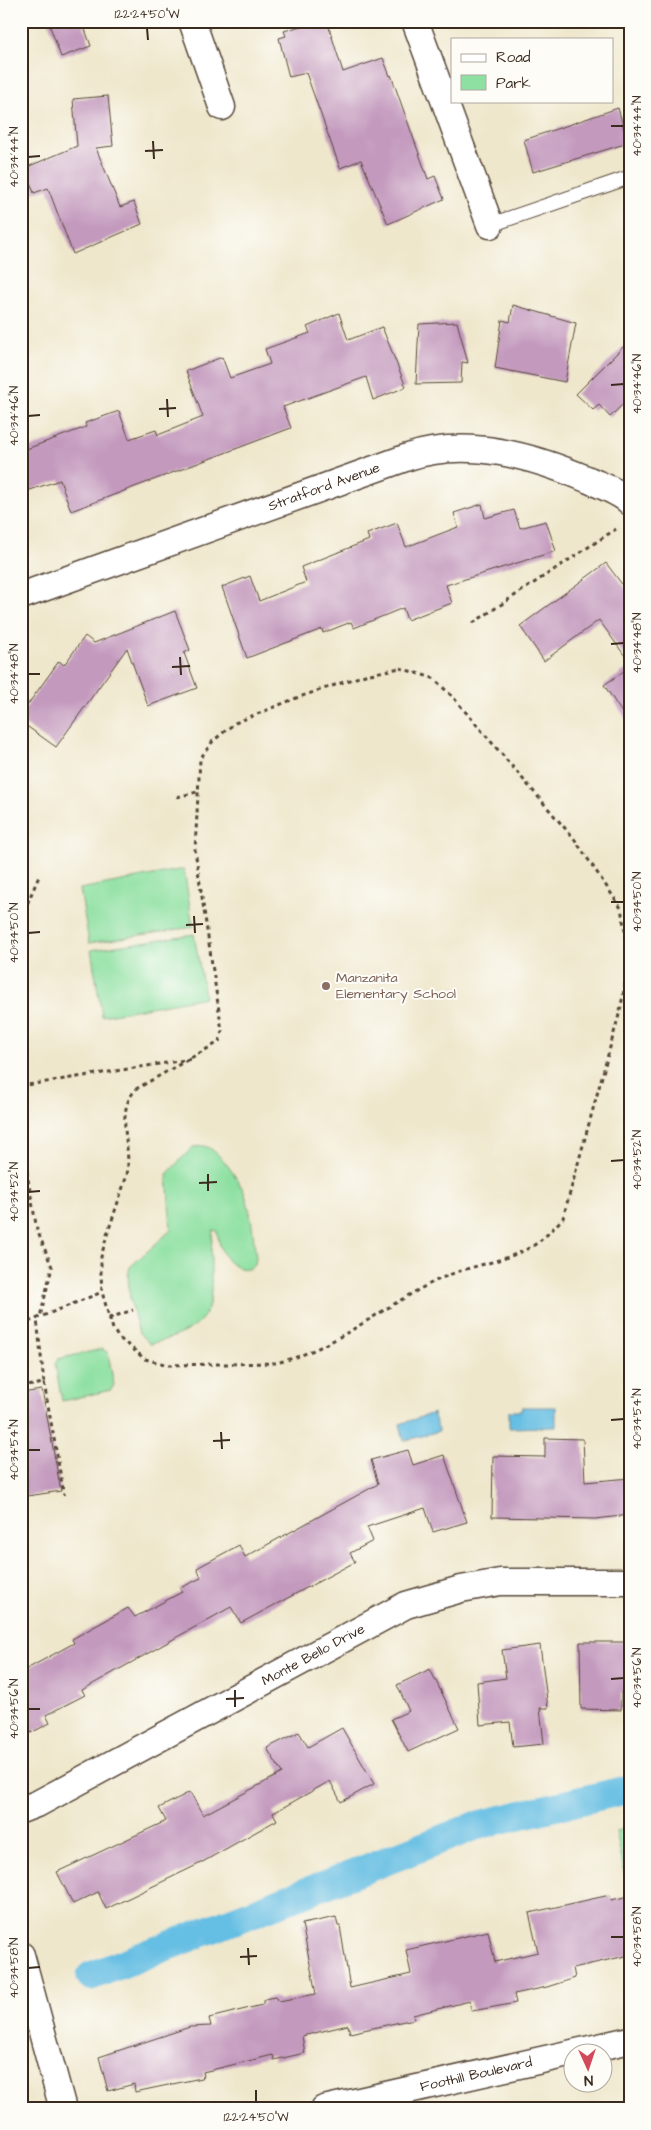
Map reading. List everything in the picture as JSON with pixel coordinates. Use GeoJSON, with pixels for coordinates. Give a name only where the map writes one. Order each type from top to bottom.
{"type":"FeatureCollection","features":[{"type":"Feature","properties":{"kind":"street"},"geometry":{"type":"LineString","coordinates":[[192,21],[222,108]]}},
{"type":"Feature","properties":{"kind":"street"},"geometry":{"type":"LineString","coordinates":[[414,21],[490,225]]}},
{"type":"Feature","properties":{"kind":"street","name":"Stratford Avenue"},"geometry":{"type":"LineString","coordinates":[[21,596],[398,461],[438,449],[487,451],[524,457],[558,467],[629,498]]}},
{"type":"Feature","properties":{"kind":"street","name":"Monte Bello Drive"},"geometry":{"type":"LineString","coordinates":[[21,1810],[48,1798],[406,1605],[461,1589],[500,1582],[630,1582]]}},
{"type":"Feature","properties":{"kind":"street"},"geometry":{"type":"LineString","coordinates":[[21,1955],[63,2109]]}},
{"type":"Feature","properties":{"kind":"street","name":"Foothill Boulevard"},"geometry":{"type":"LineString","coordinates":[[324,2109],[630,2040]]}},
{"type":"Feature","properties":{"kind":"lane"},"geometry":{"type":"LineString","coordinates":[[490,225],[630,177]]}},
{"type":"Feature","properties":{"kind":"path"},"geometry":{"type":"LineString","coordinates":[[473,623],[616,529]]}},
{"type":"Feature","properties":{"kind":"path"},"geometry":{"type":"LineString","coordinates":[[400,668],[433,678],[452,696],[575,840],[621,908],[628,948],[626,980],[620,1011],[563,1218],[550,1232],[530,1248],[484,1266],[443,1277],[298,1357],[275,1363],[168,1364],[154,1362],[137,1354],[127,1346],[113,1329],[109,1318],[102,1292],[102,1257],[129,1165],[124,1114],[128,1102],[136,1089],[193,1059],[220,1042],[222,1031],[195,850],[200,759],[213,741],[235,723],[299,697],[382,671],[400,668]]}},
{"type":"Feature","properties":{"kind":"path"},"geometry":{"type":"LineString","coordinates":[[177,797],[198,792]]}},
{"type":"Feature","properties":{"kind":"path"},"geometry":{"type":"LineString","coordinates":[[21,918],[40,874]]}},
{"type":"Feature","properties":{"kind":"path"},"geometry":{"type":"LineString","coordinates":[[21,1086],[193,1059]]}},
{"type":"Feature","properties":{"kind":"path"},"geometry":{"type":"LineString","coordinates":[[21,1140],[37,1230],[52,1267],[38,1318],[44,1383],[64,1495]]}},
{"type":"Feature","properties":{"kind":"path"},"geometry":{"type":"LineString","coordinates":[[21,1325],[102,1292]]}},
{"type":"Feature","properties":{"kind":"path"},"geometry":{"type":"LineString","coordinates":[[109,1318],[133,1310]]}},
{"type":"Feature","properties":{"kind":"path"},"geometry":{"type":"LineString","coordinates":[[21,1387],[44,1383]]}},
{"type":"Feature","properties":{"kind":"green space"},"geometry":{"type":"Polygon","coordinates":[[[184,869],[193,927],[89,943],[80,889],[184,869]]]}},
{"type":"Feature","properties":{"kind":"green space"},"geometry":{"type":"Polygon","coordinates":[[[194,934],[205,997],[102,1016],[91,950],[194,934]]]}},
{"type":"Feature","properties":{"kind":"green space"},"geometry":{"type":"Polygon","coordinates":[[[204,1146],[221,1158],[244,1192],[252,1224],[256,1257],[255,1265],[249,1269],[235,1266],[230,1262],[222,1252],[217,1231],[213,1230],[211,1289],[209,1304],[204,1316],[194,1326],[176,1336],[150,1344],[139,1333],[130,1299],[128,1276],[130,1267],[171,1230],[167,1174],[193,1147],[204,1146]]]}},
{"type":"Feature","properties":{"kind":"green space"},"geometry":{"type":"Polygon","coordinates":[[[102,1349],[108,1353],[114,1385],[111,1390],[62,1401],[55,1364],[58,1359],[102,1349]]]}},
{"type":"Feature","properties":{"kind":"green space"},"geometry":{"type":"Polygon","coordinates":[[[630,1827],[630,1875],[625,1876],[616,1831],[630,1827]]]}},
{"type":"Feature","properties":{"kind":"water"},"geometry":{"type":"Polygon","coordinates":[[[522,1407],[556,1407],[556,1427],[509,1428],[509,1411],[521,1411],[522,1407]]]}},
{"type":"Feature","properties":{"kind":"water"},"geometry":{"type":"Polygon","coordinates":[[[433,1413],[439,1431],[404,1441],[400,1424],[433,1413]]]}},
{"type":"Feature","properties":{"kind":"building"},"geometry":{"type":"Polygon","coordinates":[[[48,21],[82,21],[91,46],[61,57],[48,21]]]}},
{"type":"Feature","properties":{"kind":"building"},"geometry":{"type":"Polygon","coordinates":[[[318,21],[327,21],[343,72],[383,58],[391,75],[428,179],[435,176],[444,199],[388,224],[361,160],[340,168],[306,73],[289,77],[279,38],[286,36],[284,31],[318,21]]]}},
{"type":"Feature","properties":{"kind":"building"},"geometry":{"type":"Polygon","coordinates":[[[108,96],[113,146],[96,148],[120,207],[134,202],[142,224],[73,254],[48,188],[34,193],[25,168],[77,146],[73,99],[108,96]]]}},
{"type":"Feature","properties":{"kind":"building"},"geometry":{"type":"Polygon","coordinates":[[[618,108],[628,143],[533,172],[524,140],[618,108]]]}},
{"type":"Feature","properties":{"kind":"building"},"geometry":{"type":"Polygon","coordinates":[[[513,305],[576,323],[565,382],[495,368],[502,320],[510,322],[513,305]]]}},
{"type":"Feature","properties":{"kind":"building"},"geometry":{"type":"Polygon","coordinates":[[[339,313],[348,340],[382,327],[406,387],[373,400],[366,377],[283,407],[291,428],[71,511],[60,480],[21,493],[21,451],[86,427],[85,423],[119,411],[129,439],[156,430],[158,435],[203,417],[186,371],[222,357],[230,378],[270,364],[265,349],[310,333],[307,327],[339,313]]]}},
{"type":"Feature","properties":{"kind":"building"},"geometry":{"type":"Polygon","coordinates":[[[457,322],[468,363],[462,362],[461,383],[416,384],[419,324],[457,322]]]}},
{"type":"Feature","properties":{"kind":"building"},"geometry":{"type":"Polygon","coordinates":[[[630,340],[630,397],[610,417],[599,405],[593,410],[576,394],[630,340]]]}},
{"type":"Feature","properties":{"kind":"building"},"geometry":{"type":"Polygon","coordinates":[[[482,504],[485,518],[514,510],[520,528],[546,521],[556,551],[446,585],[452,603],[407,620],[403,608],[354,628],[351,622],[323,633],[322,629],[247,658],[222,587],[250,576],[259,601],[306,582],[301,567],[369,540],[367,534],[397,523],[406,547],[458,527],[454,513],[482,504]]]}},
{"type":"Feature","properties":{"kind":"building"},"geometry":{"type":"Polygon","coordinates":[[[606,563],[630,595],[630,663],[599,620],[544,661],[520,626],[606,563]]]}},
{"type":"Feature","properties":{"kind":"building"},"geometry":{"type":"Polygon","coordinates":[[[175,611],[190,650],[184,653],[197,688],[148,706],[127,648],[56,747],[21,722],[21,714],[59,661],[64,665],[85,636],[94,643],[175,611]]]}},
{"type":"Feature","properties":{"kind":"building"},"geometry":{"type":"Polygon","coordinates":[[[630,667],[630,725],[604,685],[630,667]]]}},
{"type":"Feature","properties":{"kind":"building"},"geometry":{"type":"Polygon","coordinates":[[[42,1390],[61,1491],[21,1497],[21,1393],[42,1390]]]}},
{"type":"Feature","properties":{"kind":"building"},"geometry":{"type":"Polygon","coordinates":[[[545,1438],[583,1439],[585,1482],[630,1478],[630,1515],[595,1519],[492,1517],[493,1456],[545,1457],[545,1438]]]}},
{"type":"Feature","properties":{"kind":"building"},"geometry":{"type":"Polygon","coordinates":[[[408,1450],[413,1465],[444,1455],[467,1522],[433,1532],[425,1508],[367,1527],[373,1541],[350,1553],[355,1562],[241,1623],[231,1607],[82,1690],[85,1695],[46,1715],[50,1723],[21,1738],[21,1668],[23,1671],[74,1643],[72,1639],[128,1608],[135,1617],[182,1592],[180,1588],[201,1578],[197,1568],[239,1545],[245,1557],[378,1484],[371,1460],[408,1450]]]}},
{"type":"Feature","properties":{"kind":"building"},"geometry":{"type":"Polygon","coordinates":[[[580,1642],[630,1642],[630,1692],[621,1692],[621,1710],[581,1709],[580,1642]]]}},
{"type":"Feature","properties":{"kind":"building"},"geometry":{"type":"Polygon","coordinates":[[[540,1645],[548,1708],[540,1708],[544,1744],[513,1747],[510,1722],[480,1725],[477,1682],[506,1678],[502,1650],[540,1645]]]}},
{"type":"Feature","properties":{"kind":"building"},"geometry":{"type":"Polygon","coordinates":[[[430,1669],[459,1728],[408,1752],[391,1719],[409,1711],[397,1685],[430,1669]]]}},
{"type":"Feature","properties":{"kind":"building"},"geometry":{"type":"Polygon","coordinates":[[[342,1728],[374,1784],[341,1802],[330,1781],[273,1813],[277,1820],[199,1864],[106,1909],[98,1892],[73,1904],[57,1872],[166,1821],[159,1808],[190,1792],[203,1815],[282,1773],[267,1748],[299,1732],[308,1747],[342,1728]]]}},
{"type":"Feature","properties":{"kind":"building"},"geometry":{"type":"Polygon","coordinates":[[[610,1895],[611,1900],[630,1896],[630,1955],[573,1968],[575,1978],[547,1987],[514,1994],[516,2003],[472,2011],[470,2001],[413,2015],[414,2019],[350,2033],[348,2025],[302,2036],[305,2053],[274,2060],[273,2055],[203,2072],[204,2076],[201,2078],[135,2092],[134,2084],[108,2091],[99,2057],[190,2027],[211,2026],[209,2018],[262,2005],[265,1999],[275,1997],[279,2001],[316,1994],[302,1924],[336,1917],[338,1926],[340,1926],[350,1988],[411,1974],[406,1950],[488,1931],[495,1962],[538,1952],[529,1913],[610,1895]]]}},
{"type":"Feature","properties":{"kind":"waterway"},"geometry":{"type":"LineString","coordinates":[[91,1976],[478,1825],[630,1789]]}},
{"type":"Feature","properties":{"kind":"place","name":"Manzanita Elementary School"},"geometry":{"type":"Point","coordinates":[326,986]}}]}
